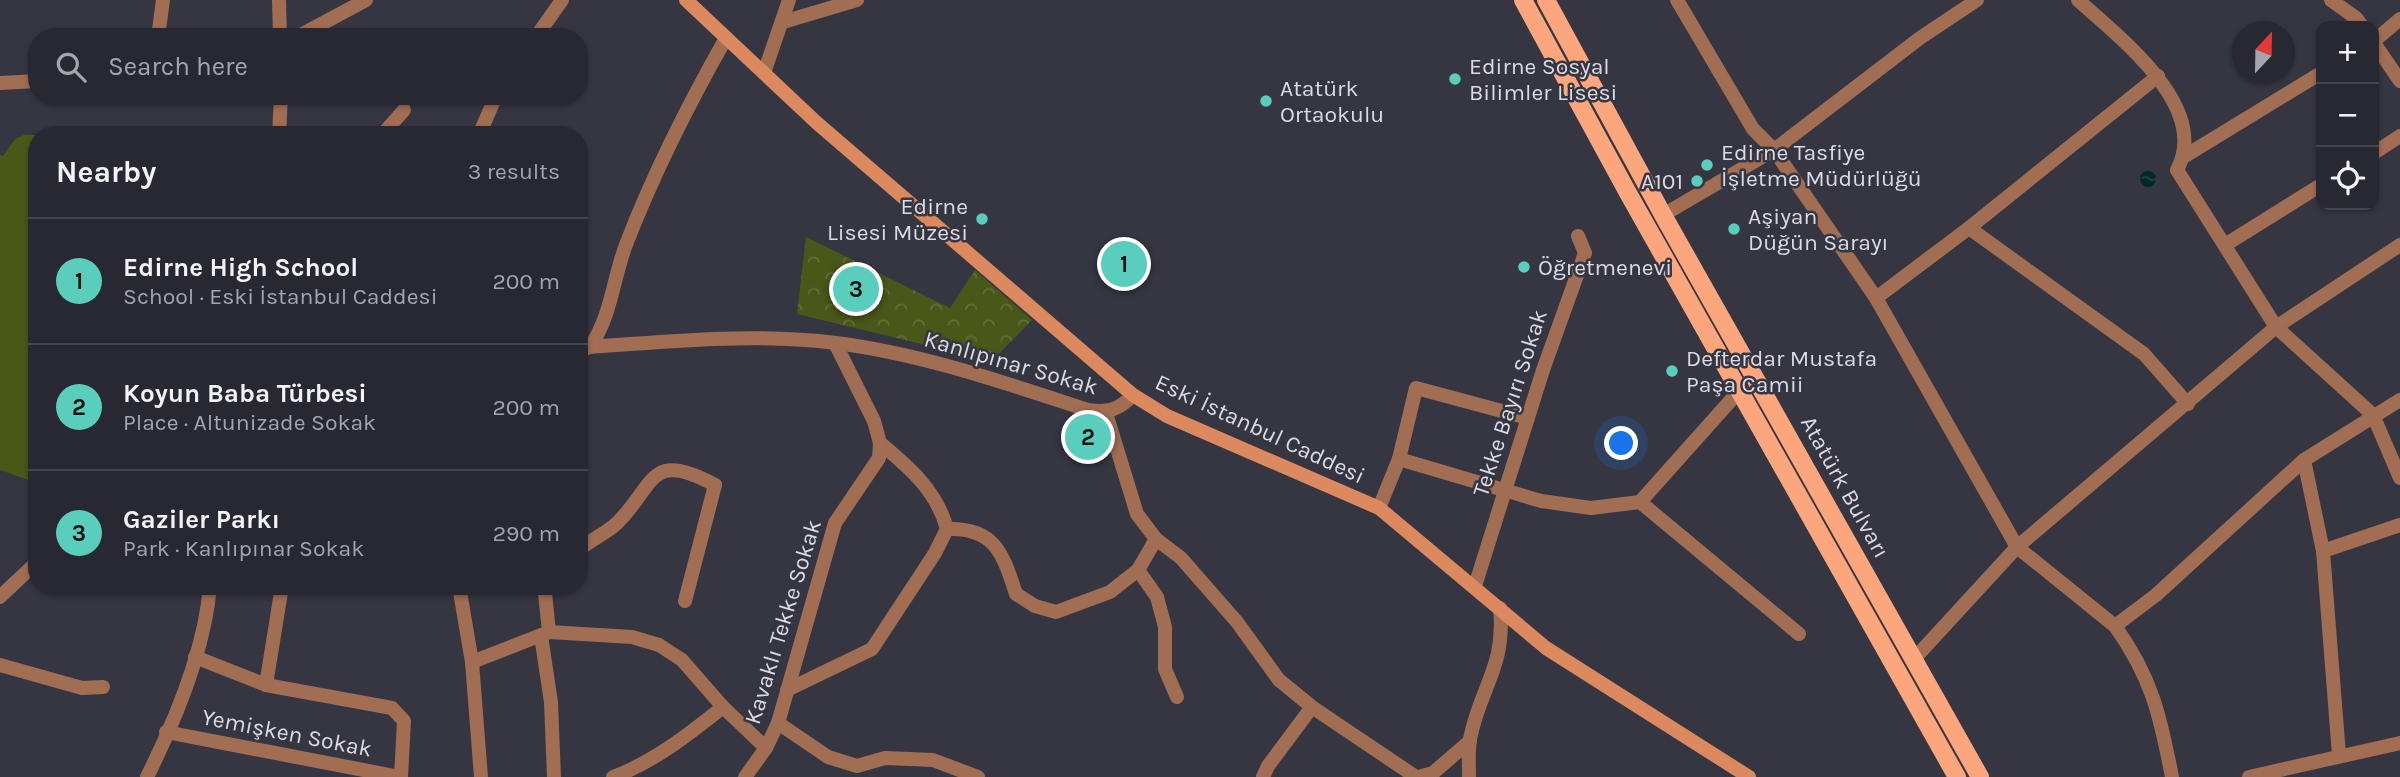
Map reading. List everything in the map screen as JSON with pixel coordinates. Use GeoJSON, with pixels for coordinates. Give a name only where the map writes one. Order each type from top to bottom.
{"type":"FeatureCollection","features":[{"type":"Feature","properties":{"kind":"main road","name":"Eski İstanbul Caddesi"},"geometry":{"type":"LineString","coordinates":[[686,0],[817,123],[1133,394],[1167,416],[1379,508],[1546,648],[1748,777]]}},
{"type":"Feature","properties":{"kind":"main road","name":"Atatürk Bulvarı"},"geometry":{"type":"LineString","coordinates":[[1523,0],[1957,777]]}},
{"type":"Feature","properties":{"kind":"main road","name":"Atatürk Bulvarı"},"geometry":{"type":"LineString","coordinates":[[1546,0],[1663,215],[1980,777]]}},
{"type":"Feature","properties":{"kind":"street"},"geometry":{"type":"LineString","coordinates":[[159,28],[163,0]]}},
{"type":"Feature","properties":{"kind":"street"},"geometry":{"type":"LineString","coordinates":[[279,0],[280,28]]}},
{"type":"Feature","properties":{"kind":"street"},"geometry":{"type":"LineString","coordinates":[[314,28],[366,0]]}},
{"type":"Feature","properties":{"kind":"street"},"geometry":{"type":"LineString","coordinates":[[542,28],[562,0]]}},
{"type":"Feature","properties":{"kind":"street"},"geometry":{"type":"LineString","coordinates":[[764,73],[789,0]]}},
{"type":"Feature","properties":{"kind":"street"},"geometry":{"type":"LineString","coordinates":[[783,22],[857,0]]}},
{"type":"Feature","properties":{"kind":"street"},"geometry":{"type":"LineString","coordinates":[[1676,0],[1753,129],[1774,150],[1876,298],[2017,547],[2115,626],[2136,655],[2157,703],[2172,777]]}},
{"type":"Feature","properties":{"kind":"street"},"geometry":{"type":"LineString","coordinates":[[1663,215],[1774,150],[1920,38],[1977,0]]}},
{"type":"Feature","properties":{"kind":"street"},"geometry":{"type":"LineString","coordinates":[[2078,0],[2158,76],[2187,136],[2185,156],[2177,170],[2276,327],[2373,415],[2400,478]]}},
{"type":"Feature","properties":{"kind":"street"},"geometry":{"type":"LineString","coordinates":[[2331,0],[2358,21]]}},
{"type":"Feature","properties":{"kind":"street"},"geometry":{"type":"LineString","coordinates":[[2379,38],[2400,19]]}},
{"type":"Feature","properties":{"kind":"street"},"geometry":{"type":"LineString","coordinates":[[588,346],[604,327],[620,260],[654,172],[726,38]]}},
{"type":"Feature","properties":{"kind":"street"},"geometry":{"type":"LineString","coordinates":[[2379,50],[2400,81]]}},
{"type":"Feature","properties":{"kind":"street"},"geometry":{"type":"LineString","coordinates":[[1876,298],[1969,228],[2158,76]]}},
{"type":"Feature","properties":{"kind":"street"},"geometry":{"type":"LineString","coordinates":[[2185,156],[2316,76]]}},
{"type":"Feature","properties":{"kind":"street"},"geometry":{"type":"LineString","coordinates":[[0,83],[28,81]]}},
{"type":"Feature","properties":{"kind":"street"},"geometry":{"type":"LineString","coordinates":[[279,126],[281,105]]}},
{"type":"Feature","properties":{"kind":"street"},"geometry":{"type":"LineString","coordinates":[[483,126],[492,105]]}},
{"type":"Feature","properties":{"kind":"street"},"geometry":{"type":"LineString","coordinates":[[390,126],[404,110]]}},
{"type":"Feature","properties":{"kind":"street"},"geometry":{"type":"LineString","coordinates":[[2379,150],[2400,136]]}},
{"type":"Feature","properties":{"kind":"street"},"geometry":{"type":"LineString","coordinates":[[2225,245],[2316,188]]}},
{"type":"Feature","properties":{"kind":"street"},"geometry":{"type":"LineString","coordinates":[[1969,228],[2144,354],[2188,404]]}},
{"type":"Feature","properties":{"kind":"street","name":"Tekke Bayırı Sokak"},"geometry":{"type":"LineString","coordinates":[[1475,586],[1528,418],[1585,253],[1578,236]]}},
{"type":"Feature","properties":{"kind":"street"},"geometry":{"type":"LineString","coordinates":[[1914,659],[2017,547],[2276,327],[2400,245]]}},
{"type":"Feature","properties":{"kind":"street","name":"Kanlıpınar Sokak"},"geometry":{"type":"LineString","coordinates":[[588,349],[714,339],[835,343],[962,369],[1088,410],[1106,413],[1123,406],[1133,394]]}},
{"type":"Feature","properties":{"kind":"street"},"geometry":{"type":"LineString","coordinates":[[788,690],[872,649],[935,553],[947,529],[943,514],[915,472],[880,443],[874,421],[835,343]]}},
{"type":"Feature","properties":{"kind":"street"},"geometry":{"type":"LineString","coordinates":[[1379,508],[1399,460],[1416,388],[1528,418]]}},
{"type":"Feature","properties":{"kind":"street"},"geometry":{"type":"LineString","coordinates":[[1399,460],[1541,501],[1591,508],[1640,502],[1740,390]]}},
{"type":"Feature","properties":{"kind":"street"},"geometry":{"type":"LineString","coordinates":[[2115,626],[2156,595],[2304,460],[2400,400]]}},
{"type":"Feature","properties":{"kind":"street"},"geometry":{"type":"LineString","coordinates":[[1106,413],[1137,514],[1156,540],[1181,558],[1237,622],[1279,680],[1312,707],[1409,775],[1433,773],[1470,741]]}},
{"type":"Feature","properties":{"kind":"street","name":"Kavaklı Tekke Sokak"},"geometry":{"type":"LineString","coordinates":[[745,777],[766,748],[778,723],[835,523],[879,458],[880,443]]}},
{"type":"Feature","properties":{"kind":"street"},"geometry":{"type":"LineString","coordinates":[[2304,460],[2323,551],[2339,755]]}},
{"type":"Feature","properties":{"kind":"street"},"geometry":{"type":"LineString","coordinates":[[588,544],[616,524],[658,474],[669,470],[691,472],[715,485],[685,601]]}},
{"type":"Feature","properties":{"kind":"street"},"geometry":{"type":"LineString","coordinates":[[1640,502],[1799,634]]}},
{"type":"Feature","properties":{"kind":"street"},"geometry":{"type":"LineString","coordinates":[[2323,551],[2400,526]]}},
{"type":"Feature","properties":{"kind":"street"},"geometry":{"type":"LineString","coordinates":[[947,529],[968,528],[988,537],[1004,556],[1016,594],[1035,606],[1056,612],[1110,592],[1138,569],[1156,540]]}},
{"type":"Feature","properties":{"kind":"street"},"geometry":{"type":"LineString","coordinates":[[1138,569],[1157,597],[1165,627],[1166,669],[1177,697]]}},
{"type":"Feature","properties":{"kind":"street"},"geometry":{"type":"LineString","coordinates":[[0,597],[28,571]]}},
{"type":"Feature","properties":{"kind":"street"},"geometry":{"type":"LineString","coordinates":[[147,777],[195,657],[208,615],[209,595]]}},
{"type":"Feature","properties":{"kind":"street"},"geometry":{"type":"LineString","coordinates":[[266,685],[281,595]]}},
{"type":"Feature","properties":{"kind":"street"},"geometry":{"type":"LineString","coordinates":[[461,595],[472,662],[481,777]]}},
{"type":"Feature","properties":{"kind":"street"},"geometry":{"type":"LineString","coordinates":[[545,595],[554,777]]}},
{"type":"Feature","properties":{"kind":"street"},"geometry":{"type":"LineString","coordinates":[[1469,777],[1470,741],[1479,705],[1496,668],[1503,636],[1500,608]]}},
{"type":"Feature","properties":{"kind":"street"},"geometry":{"type":"LineString","coordinates":[[472,662],[545,634],[632,638],[659,645],[682,660],[723,707],[766,748]]}},
{"type":"Feature","properties":{"kind":"street"},"geometry":{"type":"LineString","coordinates":[[195,657],[266,685],[392,708],[404,722],[401,777]]}},
{"type":"Feature","properties":{"kind":"street"},"geometry":{"type":"LineString","coordinates":[[0,665],[82,688],[103,687]]}},
{"type":"Feature","properties":{"kind":"street"},"geometry":{"type":"LineString","coordinates":[[613,777],[632,770],[680,741],[723,707]]}},
{"type":"Feature","properties":{"kind":"street"},"geometry":{"type":"LineString","coordinates":[[1264,777],[1268,766],[1312,707]]}},
{"type":"Feature","properties":{"kind":"street"},"geometry":{"type":"LineString","coordinates":[[778,723],[854,771],[885,758],[933,760],[978,777]]}},
{"type":"Feature","properties":{"kind":"street","name":"Yemişken Sokak"},"geometry":{"type":"LineString","coordinates":[[166,732],[401,777]]}},
{"type":"Feature","properties":{"kind":"street"},"geometry":{"type":"LineString","coordinates":[[2249,777],[2400,743]]}},
{"type":"Feature","properties":{"kind":"green space"},"geometry":{"type":"Polygon","coordinates":[[[28,135],[28,480],[0,470],[0,155],[3,156],[15,139],[28,135]]]}},
{"type":"Feature","properties":{"kind":"green space"},"geometry":{"type":"Polygon","coordinates":[[[806,237],[950,308],[975,270],[1032,320],[992,361],[797,314],[806,237]]]}},
{"type":"Feature","properties":{"kind":"water"},"geometry":{"type":"Polygon","coordinates":[[[2145,171],[2151,171],[2156,179],[2154,185],[2145,187],[2140,182],[2140,176],[2145,171]]]}},
{"type":"Feature","properties":{"kind":"place","name":"Edirne Sosyal Bilimler Lisesi"},"geometry":{"type":"Point","coordinates":[1455,79]}},
{"type":"Feature","properties":{"kind":"place","name":"Atatürk Ortaokulu"},"geometry":{"type":"Point","coordinates":[1266,101]}},
{"type":"Feature","properties":{"kind":"place","name":"Edirne Tasfiye İşletme Müdürlüğü"},"geometry":{"type":"Point","coordinates":[1707,165]}},
{"type":"Feature","properties":{"kind":"place","name":"A101"},"geometry":{"type":"Point","coordinates":[1697,181]}},
{"type":"Feature","properties":{"kind":"place","name":"Edirne Lisesi Müzesi"},"geometry":{"type":"Point","coordinates":[982,219]}},
{"type":"Feature","properties":{"kind":"place","name":"Aşiyan Düğün Sarayı"},"geometry":{"type":"Point","coordinates":[1734,229]}},
{"type":"Feature","properties":{"kind":"place","name":"Edirne High School"},"geometry":{"type":"Point","coordinates":[1124,264]}},
{"type":"Feature","properties":{"kind":"place","name":"Öğretmenevi"},"geometry":{"type":"Point","coordinates":[1524,267]}},
{"type":"Feature","properties":{"kind":"place","name":"Gaziler Parkı"},"geometry":{"type":"Point","coordinates":[856,289]}},
{"type":"Feature","properties":{"kind":"place","name":"Defterdar Mustafa Paşa Camii"},"geometry":{"type":"Point","coordinates":[1672,371]}},
{"type":"Feature","properties":{"kind":"place","name":"Koyun Baba Türbesi"},"geometry":{"type":"Point","coordinates":[1088,437]}}]}
